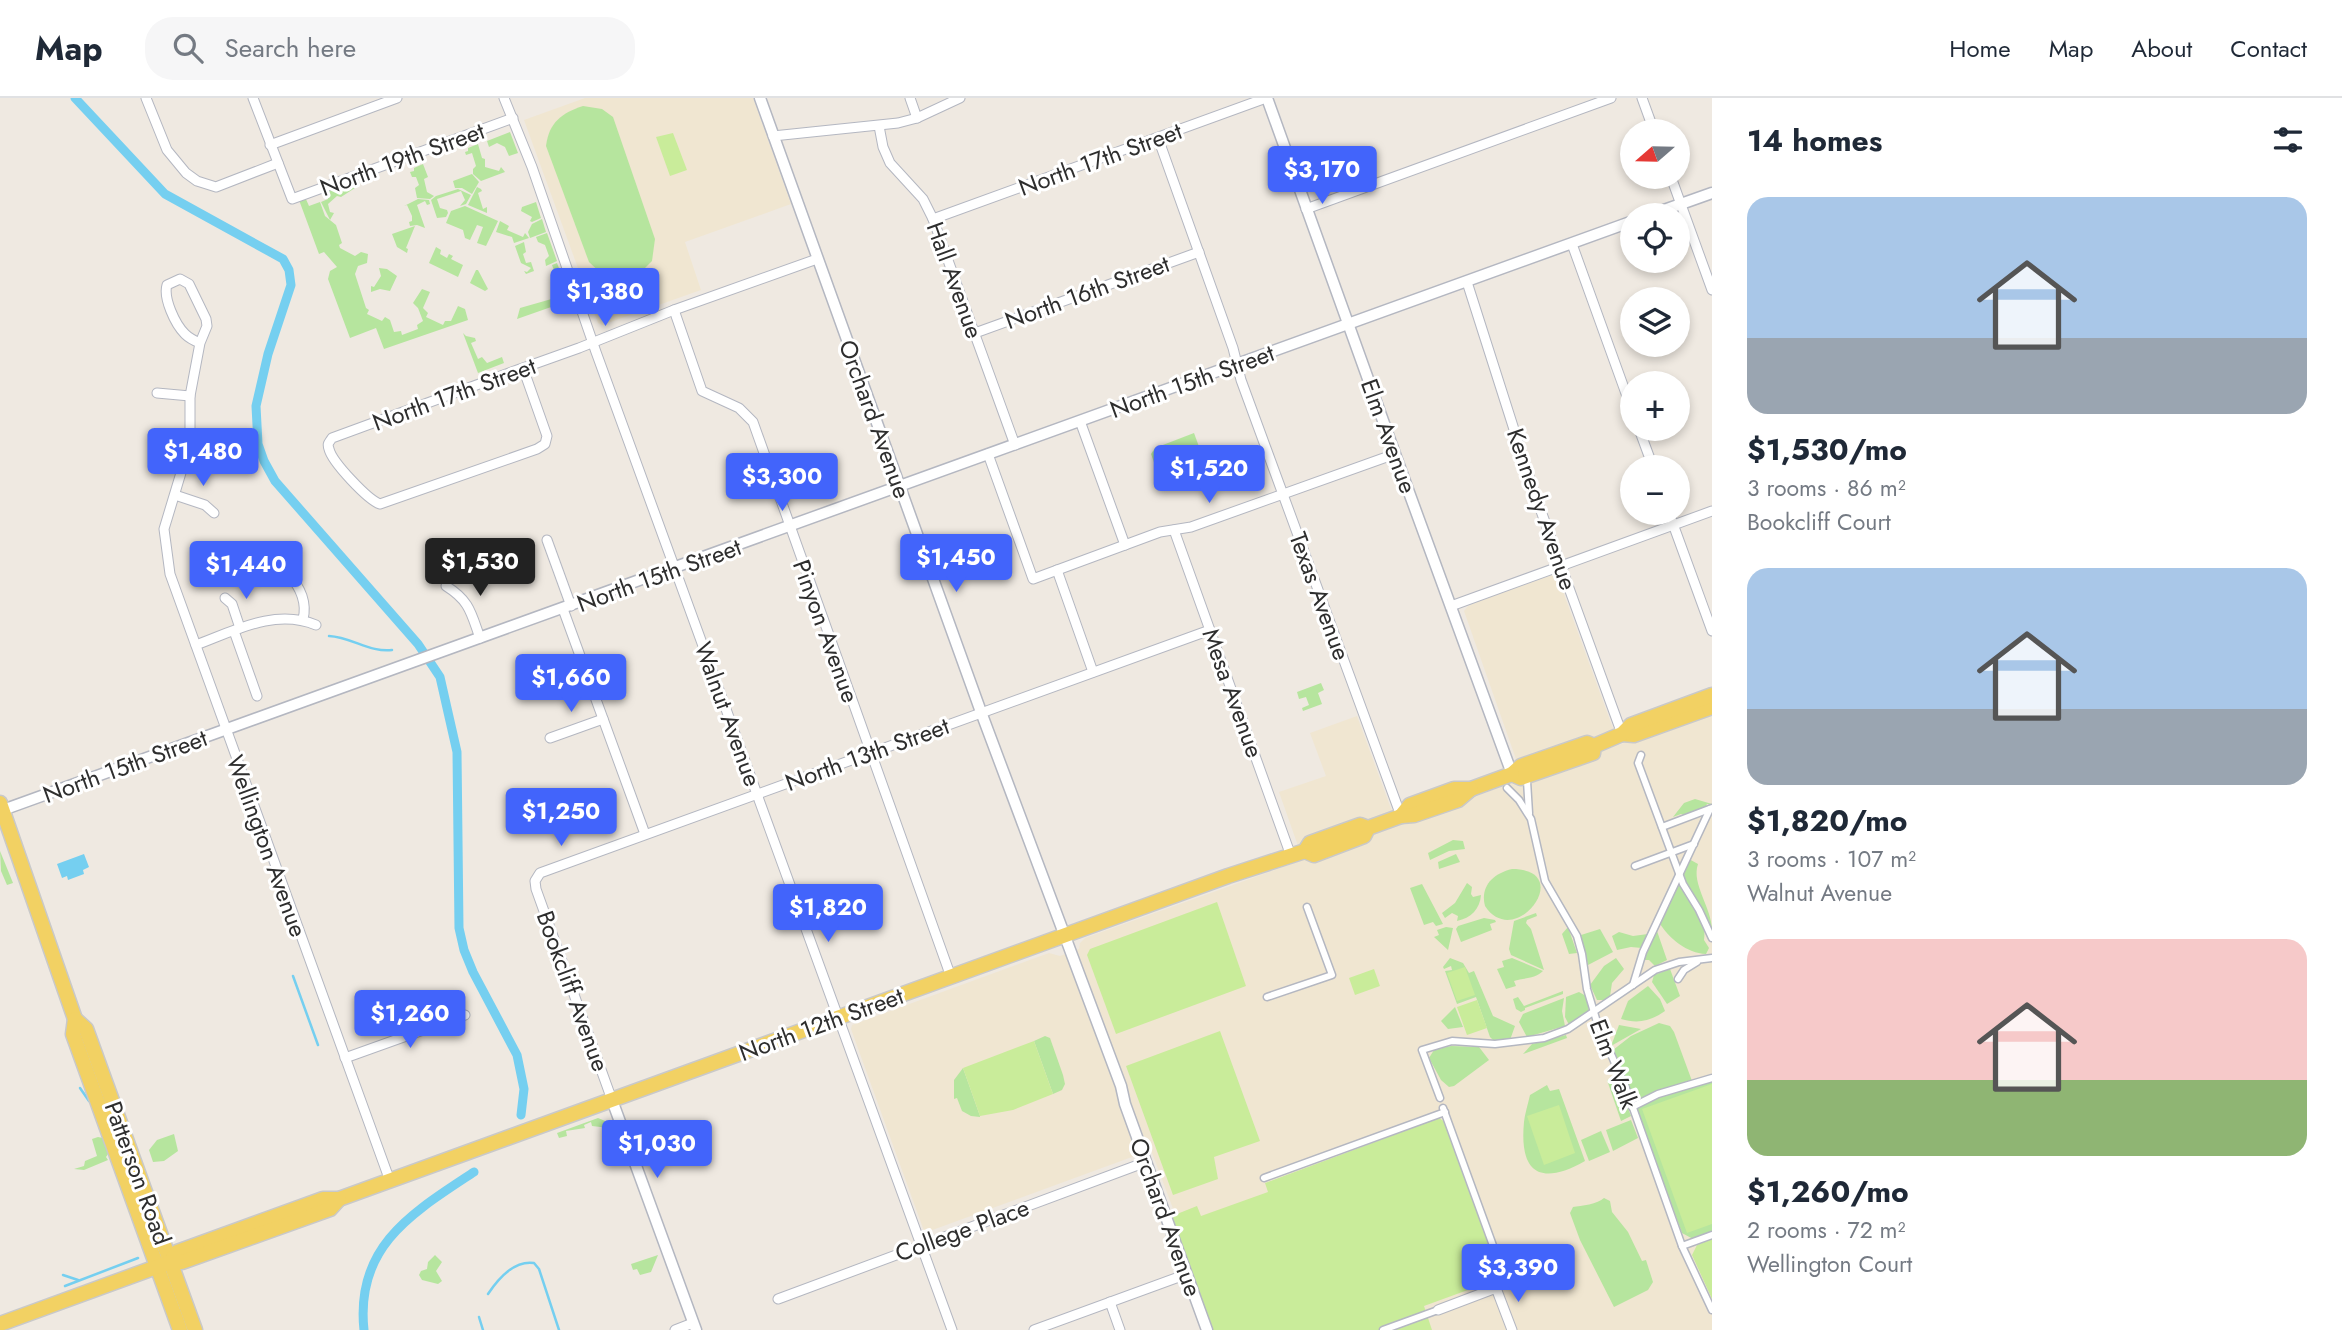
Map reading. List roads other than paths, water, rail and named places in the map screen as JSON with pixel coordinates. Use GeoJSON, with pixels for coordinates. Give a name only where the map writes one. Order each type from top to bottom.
{"type":"FeatureCollection","features":[{"type":"Feature","properties":{"kind":"main road","name":"North 12th Street"},"geometry":{"type":"LineString","coordinates":[[0,1324],[163,1264],[182,1262],[253,1230],[330,1209],[339,1199],[1228,876],[1298,853],[1310,843],[1343,831],[1360,825],[1368,828],[1401,816],[1414,816],[1458,800],[1471,789],[1513,774],[1521,766],[1587,743],[1594,746],[1622,734],[1631,725],[1712,695]]}},
{"type":"Feature","properties":{"kind":"main road","name":"North 12th Street"},"geometry":{"type":"LineString","coordinates":[[1622,734],[1634,735],[1712,707]]}},
{"type":"Feature","properties":{"kind":"main road","name":"Patterson Road"},"geometry":{"type":"LineString","coordinates":[[1,808],[75,1019],[86,1029],[118,1138],[163,1264],[180,1330]]}},
{"type":"Feature","properties":{"kind":"main road","name":"Patterson Road"},"geometry":{"type":"LineString","coordinates":[[163,1264],[195,1330]]}},
{"type":"Feature","properties":{"kind":"street"},"geometry":{"type":"LineString","coordinates":[[146,98],[167,150],[175,162],[197,181],[216,187],[278,163],[253,98]]}},
{"type":"Feature","properties":{"kind":"street"},"geometry":{"type":"LineString","coordinates":[[270,145],[397,98]]}},
{"type":"Feature","properties":{"kind":"street","name":"Walnut Avenue"},"geometry":{"type":"LineString","coordinates":[[504,98],[952,1330]]}},
{"type":"Feature","properties":{"kind":"street","name":"Orchard Avenue"},"geometry":{"type":"LineString","coordinates":[[760,98],[981,712],[1121,1086],[1125,1104],[1207,1330]]}},
{"type":"Feature","properties":{"kind":"street"},"geometry":{"type":"LineString","coordinates":[[910,98],[917,118]]}},
{"type":"Feature","properties":{"kind":"street"},"geometry":{"type":"LineString","coordinates":[[774,136],[879,126],[917,118],[960,98]]}},
{"type":"Feature","properties":{"kind":"street","name":"North 17th Street"},"geometry":{"type":"LineString","coordinates":[[933,219],[1267,98]]}},
{"type":"Feature","properties":{"kind":"street","name":"Elm Avenue"},"geometry":{"type":"LineString","coordinates":[[1267,98],[1513,774]]}},
{"type":"Feature","properties":{"kind":"street"},"geometry":{"type":"LineString","coordinates":[[1306,209],[1611,98]]}},
{"type":"Feature","properties":{"kind":"street"},"geometry":{"type":"LineString","coordinates":[[1642,98],[1650,119]]}},
{"type":"Feature","properties":{"kind":"street","name":"North 19th Street"},"geometry":{"type":"LineString","coordinates":[[278,163],[292,200],[513,118]]}},
{"type":"Feature","properties":{"kind":"street","name":"Hall Avenue"},"geometry":{"type":"LineString","coordinates":[[879,126],[890,163],[923,199],[933,219],[1015,444]]}},
{"type":"Feature","properties":{"kind":"street","name":"Texas Avenue"},"geometry":{"type":"LineString","coordinates":[[1157,138],[1401,816]]}},
{"type":"Feature","properties":{"kind":"street"},"geometry":{"type":"LineString","coordinates":[[1684,203],[1712,193]]}},
{"type":"Feature","properties":{"kind":"street","name":"North 15th Street"},"geometry":{"type":"LineString","coordinates":[[1,808],[567,608],[1620,227]]}},
{"type":"Feature","properties":{"kind":"street"},"geometry":{"type":"LineString","coordinates":[[1690,229],[1712,290]]}},
{"type":"Feature","properties":{"kind":"street"},"geometry":{"type":"LineString","coordinates":[[1572,244],[1620,377]]}},
{"type":"Feature","properties":{"kind":"street","name":"North 16th Street"},"geometry":{"type":"LineString","coordinates":[[975,333],[1199,251]]}},
{"type":"Feature","properties":{"kind":"street","name":"North 17th Street"},"geometry":{"type":"LineString","coordinates":[[523,368],[547,436],[545,444],[537,449],[380,504],[365,494],[329,450],[332,438],[817,258]]}},
{"type":"Feature","properties":{"kind":"street","name":"Wellington Avenue"},"geometry":{"type":"LineString","coordinates":[[200,344],[185,335],[166,296],[167,285],[176,279],[189,284],[206,319],[190,396],[190,443],[166,519],[165,542],[170,574],[390,1181]]}},
{"type":"Feature","properties":{"kind":"street","name":"Kennedy Avenue"},"geometry":{"type":"LineString","coordinates":[[1467,282],[1527,470],[1622,734]]}},
{"type":"Feature","properties":{"kind":"street","name":"Pinyon Avenue"},"geometry":{"type":"LineString","coordinates":[[674,310],[702,391],[739,408],[753,422],[951,977]]}},
{"type":"Feature","properties":{"kind":"street"},"geometry":{"type":"LineString","coordinates":[[157,393],[190,396]]}},
{"type":"Feature","properties":{"kind":"street"},"geometry":{"type":"LineString","coordinates":[[1080,421],[1125,545]]}},
{"type":"Feature","properties":{"kind":"street"},"geometry":{"type":"LineString","coordinates":[[988,454],[1033,579],[1160,532],[1191,527],[1395,454]]}},
{"type":"Feature","properties":{"kind":"street"},"geometry":{"type":"LineString","coordinates":[[175,495],[205,505],[214,513]]}},
{"type":"Feature","properties":{"kind":"street"},"geometry":{"type":"LineString","coordinates":[[1690,519],[1712,511]]}},
{"type":"Feature","properties":{"kind":"street"},"geometry":{"type":"LineString","coordinates":[[1451,606],[1673,525],[1712,631]]}},
{"type":"Feature","properties":{"kind":"street","name":"Mesa Avenue"},"geometry":{"type":"LineString","coordinates":[[1174,530],[1298,853]]}},
{"type":"Feature","properties":{"kind":"street"},"geometry":{"type":"LineString","coordinates":[[547,540],[603,719],[645,834]]}},
{"type":"Feature","properties":{"kind":"street"},"geometry":{"type":"LineString","coordinates":[[1057,570],[1093,672]]}},
{"type":"Feature","properties":{"kind":"street"},"geometry":{"type":"LineString","coordinates":[[289,576],[301,593],[305,613],[303,619]]}},
{"type":"Feature","properties":{"kind":"street"},"geometry":{"type":"LineString","coordinates":[[446,586],[461,595],[470,610],[480,638]]}},
{"type":"Feature","properties":{"kind":"street"},"geometry":{"type":"LineString","coordinates":[[225,598],[232,604],[257,696]]}},
{"type":"Feature","properties":{"kind":"street"},"geometry":{"type":"LineString","coordinates":[[196,645],[273,619],[303,619],[316,625]]}},
{"type":"Feature","properties":{"kind":"street","name":"North 13th Street"},"geometry":{"type":"LineString","coordinates":[[536,889],[535,881],[545,870],[1210,629]]}},
{"type":"Feature","properties":{"kind":"street"},"geometry":{"type":"LineString","coordinates":[[550,738],[603,719]]}},
{"type":"Feature","properties":{"kind":"street"},"geometry":{"type":"LineString","coordinates":[[1641,755],[1638,763],[1661,827],[1680,874],[1712,939]]}},
{"type":"Feature","properties":{"kind":"street","name":"Elm Walk"},"geometry":{"type":"LineString","coordinates":[[1527,781],[1529,815]]}},
{"type":"Feature","properties":{"kind":"street","name":"Elm Walk"},"geometry":{"type":"LineString","coordinates":[[1507,788],[1529,815],[1545,881],[1577,936],[1594,1011],[1682,1246],[1712,1310]]}},
{"type":"Feature","properties":{"kind":"street"},"geometry":{"type":"LineString","coordinates":[[1661,827],[1711,808]]}},
{"type":"Feature","properties":{"kind":"street"},"geometry":{"type":"LineString","coordinates":[[1633,985],[1643,952],[1711,808]]}},
{"type":"Feature","properties":{"kind":"street"},"geometry":{"type":"LineString","coordinates":[[1635,866],[1694,844]]}},
{"type":"Feature","properties":{"kind":"street","name":"Bookcliff Avenue"},"geometry":{"type":"LineString","coordinates":[[536,889],[694,1326]]}},
{"type":"Feature","properties":{"kind":"street"},"geometry":{"type":"LineString","coordinates":[[1267,997],[1332,975],[1307,907]]}},
{"type":"Feature","properties":{"kind":"street"},"geometry":{"type":"LineString","coordinates":[[1678,979],[1688,967],[1708,958],[1712,948]]}},
{"type":"Feature","properties":{"kind":"street"},"geometry":{"type":"LineString","coordinates":[[1440,1098],[1422,1050],[1452,1041],[1495,1044],[1544,1038],[1568,1029],[1655,970],[1708,958]]}},
{"type":"Feature","properties":{"kind":"street"},"geometry":{"type":"LineString","coordinates":[[345,1058],[465,1014]]}},
{"type":"Feature","properties":{"kind":"street"},"geometry":{"type":"LineString","coordinates":[[1632,1107],[1668,1090],[1712,1078]]}},
{"type":"Feature","properties":{"kind":"street"},"geometry":{"type":"LineString","coordinates":[[1264,1178],[1444,1110],[1507,1284]]}},
{"type":"Feature","properties":{"kind":"street","name":"College Place"},"geometry":{"type":"LineString","coordinates":[[778,1299],[1146,1162]]}},
{"type":"Feature","properties":{"kind":"street"},"geometry":{"type":"LineString","coordinates":[[1682,1246],[1712,1235]]}},
{"type":"Feature","properties":{"kind":"street"},"geometry":{"type":"LineString","coordinates":[[1034,1330],[1047,1328],[1186,1274]]}},
{"type":"Feature","properties":{"kind":"street"},"geometry":{"type":"LineString","coordinates":[[1383,1330],[1496,1288],[1512,1330]]}},
{"type":"Feature","properties":{"kind":"street"},"geometry":{"type":"LineString","coordinates":[[1110,1302],[1120,1330]]}},
{"type":"Feature","properties":{"kind":"street"},"geometry":{"type":"LineString","coordinates":[[675,1330],[694,1326]]}},
{"type":"Feature","properties":{"kind":"water"},"geometry":{"type":"Polygon","coordinates":[[[84,854],[89,867],[83,870],[84,874],[68,880],[67,876],[62,878],[57,864],[84,854]]]}},
{"type":"Feature","properties":{"kind":"waterway"},"geometry":{"type":"LineString","coordinates":[[75,98],[165,194],[283,259],[289,270],[291,285],[268,354],[256,406],[258,444],[275,481],[418,644],[440,677],[457,752],[459,928],[473,972],[517,1055],[524,1089],[521,1115]]}},
{"type":"Feature","properties":{"kind":"waterway"},"geometry":{"type":"LineString","coordinates":[[329,636],[376,649],[392,650]]}},
{"type":"Feature","properties":{"kind":"waterway"},"geometry":{"type":"LineString","coordinates":[[293,976],[318,1045]]}},
{"type":"Feature","properties":{"kind":"waterway"},"geometry":{"type":"LineString","coordinates":[[80,1088],[89,1101]]}},
{"type":"Feature","properties":{"kind":"waterway"},"geometry":{"type":"LineString","coordinates":[[364,1330],[364,1301],[369,1276],[392,1235],[429,1202],[474,1172]]}},
{"type":"Feature","properties":{"kind":"waterway"},"geometry":{"type":"LineString","coordinates":[[65,1286],[138,1258]]}},
{"type":"Feature","properties":{"kind":"waterway"},"geometry":{"type":"LineString","coordinates":[[488,1294],[513,1268],[520,1264],[534,1263],[539,1269],[559,1330]]}},
{"type":"Feature","properties":{"kind":"waterway"},"geometry":{"type":"LineString","coordinates":[[63,1275],[78,1280]]}},
{"type":"Feature","properties":{"kind":"waterway"},"geometry":{"type":"LineString","coordinates":[[479,1317],[483,1330]]}}]}
